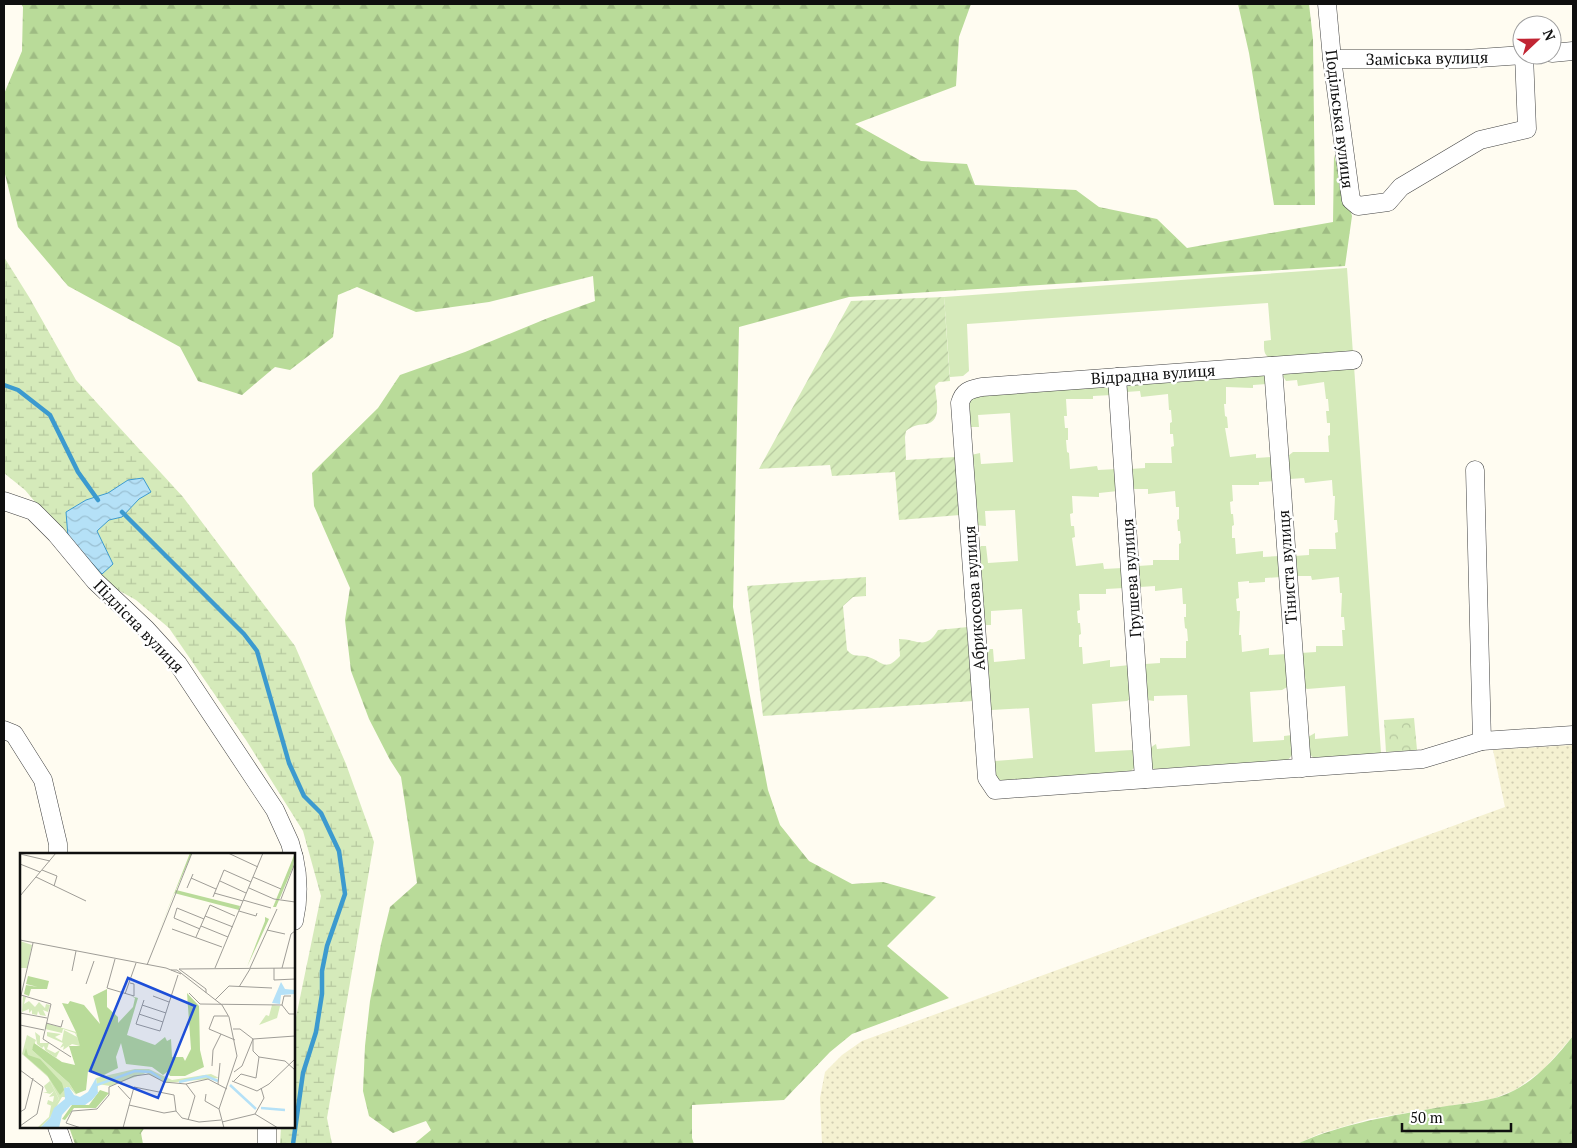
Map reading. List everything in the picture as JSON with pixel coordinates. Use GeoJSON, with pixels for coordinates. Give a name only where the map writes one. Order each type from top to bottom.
{"type":"FeatureCollection","features":[{"type":"Feature","properties":{"kind":"street","name":"Подільська вулиця"},"geometry":{"type":"LineString","coordinates":[[1327,4],[1332,59],[1351,200],[1358,206],[1388,202],[1401,187],[1480,140],[1527,128],[1524,65]]}},
{"type":"Feature","properties":{"kind":"street","name":"Заміська вулиця"},"geometry":{"type":"LineString","coordinates":[[1332,59],[1465,59],[1512,56]]}},
{"type":"Feature","properties":{"kind":"street","name":"Відрадна вулиця"},"geometry":{"type":"LineString","coordinates":[[960,403],[962,395],[970,390],[982,387],[1353,360]]}},
{"type":"Feature","properties":{"kind":"street","name":"Тіниста вулиця"},"geometry":{"type":"LineString","coordinates":[[1273,366],[1302,768]]}},
{"type":"Feature","properties":{"kind":"street","name":"Грушева вулиця"},"geometry":{"type":"LineString","coordinates":[[1117,377],[1144,779]]}},
{"type":"Feature","properties":{"kind":"street","name":"Абрикосова вулиця"},"geometry":{"type":"LineString","coordinates":[[960,403],[987,778],[996,790],[1144,779]]}},
{"type":"Feature","properties":{"kind":"street"},"geometry":{"type":"LineString","coordinates":[[1474,470],[1482,741]]}},
{"type":"Feature","properties":{"kind":"street","name":"Підлісна вулиця"},"geometry":{"type":"LineString","coordinates":[[4,501],[33,511],[56,534],[95,581],[146,629],[178,664],[275,810],[290,843],[292,853]]}},
{"type":"Feature","properties":{"kind":"street"},"geometry":{"type":"LineString","coordinates":[[4,730],[14,734],[44,780],[58,844],[58,853]]}},
{"type":"Feature","properties":{"kind":"street"},"geometry":{"type":"LineString","coordinates":[[1144,779],[1423,759],[1482,741],[1573,734]]}},
{"type":"Feature","properties":{"kind":"street","name":"Підлісна вулиця"},"geometry":{"type":"LineString","coordinates":[[295,863],[298,874],[298,903],[295,916]]}},
{"type":"Feature","properties":{"kind":"street"},"geometry":{"type":"LineString","coordinates":[[57,1128],[63,1144]]}},
{"type":"Feature","properties":{"kind":"street"},"geometry":{"type":"LineString","coordinates":[[267,1128],[267,1144]]}},
{"type":"Feature","properties":{"kind":"shaded area"},"geometry":{"type":"Polygon","coordinates":[[[1573,745],[1573,1036],[1543,1070],[1515,1090],[1492,1099],[1369,1119],[1319,1134],[1297,1144],[822,1144],[820,1098],[825,1072],[842,1055],[862,1041],[1505,807],[1493,750],[1573,745]]]}},
{"type":"Feature","properties":{"kind":"green space"},"geometry":{"type":"Polygon","coordinates":[[[21,4],[971,4],[959,37],[956,86],[855,124],[921,161],[967,164],[975,185],[1076,190],[1099,207],[1157,219],[1187,248],[1333,222],[1334,155],[1352,216],[1345,266],[849,297],[739,327],[733,607],[768,790],[780,825],[809,861],[852,884],[883,882],[936,897],[887,946],[949,998],[852,1034],[830,1052],[784,1100],[692,1105],[692,1138],[694,1144],[414,1144],[431,1130],[426,1121],[393,1133],[369,1116],[363,1091],[365,1046],[370,1001],[381,944],[390,907],[417,883],[401,777],[369,719],[351,671],[345,620],[350,588],[314,506],[312,473],[378,408],[400,375],[465,352],[595,301],[593,276],[489,302],[416,312],[357,287],[338,295],[333,337],[290,370],[275,367],[242,395],[198,381],[180,347],[68,286],[18,227],[4,170],[4,94],[22,51],[23,7],[21,4]]]}},
{"type":"Feature","properties":{"kind":"green space"},"geometry":{"type":"Polygon","coordinates":[[[1238,4],[1309,4],[1313,39],[1315,205],[1274,205],[1249,53],[1238,4]]]}},
{"type":"Feature","properties":{"kind":"green space"},"geometry":{"type":"Polygon","coordinates":[[[4,257],[76,380],[183,497],[295,646],[346,764],[374,842],[327,1118],[332,1144],[280,1144],[281,1128],[295,1128],[295,1022],[321,896],[303,831],[246,740],[169,628],[136,600],[102,581],[25,490],[4,473],[4,257]]]}},
{"type":"Feature","properties":{"kind":"green space"},"geometry":{"type":"Polygon","coordinates":[[[1347,268],[1353,354],[1271,359],[1265,354],[1264,347],[1264,341],[1271,340],[1268,303],[967,324],[969,371],[963,376],[950,377],[944,297],[1347,268]]]}},
{"type":"Feature","properties":{"kind":"green space"},"geometry":{"type":"Polygon","coordinates":[[[944,297],[950,381],[939,382],[935,386],[937,409],[934,419],[931,422],[915,426],[906,431],[906,460],[955,457],[960,515],[899,520],[895,472],[832,476],[830,465],[759,469],[851,301],[944,297]]]}},
{"type":"Feature","properties":{"kind":"green space"},"geometry":{"type":"Polygon","coordinates":[[[1354,366],[1381,753],[1314,758],[1309,754],[1308,737],[1315,733],[1315,739],[1348,736],[1345,686],[1307,689],[1304,687],[1300,653],[1316,652],[1316,646],[1343,646],[1342,630],[1345,630],[1344,617],[1341,617],[1342,593],[1340,593],[1339,577],[1312,580],[1311,576],[1296,576],[1294,556],[1309,555],[1309,549],[1336,549],[1335,533],[1338,532],[1337,520],[1334,520],[1335,496],[1333,496],[1332,480],[1305,483],[1304,478],[1290,479],[1288,456],[1293,452],[1329,452],[1328,436],[1330,435],[1330,423],[1327,423],[1326,411],[1329,411],[1324,382],[1298,386],[1297,380],[1286,381],[1283,376],[1286,372],[1354,366]]]}},
{"type":"Feature","properties":{"kind":"green space"},"geometry":{"type":"Polygon","coordinates":[[[1261,373],[1265,377],[1267,384],[1253,385],[1253,388],[1226,387],[1226,404],[1224,404],[1228,428],[1225,428],[1230,457],[1256,454],[1256,458],[1271,457],[1274,481],[1259,482],[1259,485],[1232,485],[1233,501],[1230,502],[1234,525],[1232,526],[1232,538],[1235,538],[1236,554],[1263,551],[1263,557],[1280,556],[1281,577],[1265,578],[1265,582],[1238,582],[1239,598],[1236,599],[1237,611],[1240,611],[1239,635],[1241,635],[1242,652],[1269,648],[1269,655],[1287,654],[1289,686],[1282,690],[1250,692],[1253,742],[1284,740],[1284,736],[1292,735],[1292,755],[1288,760],[1154,769],[1152,768],[1150,751],[1156,744],[1157,749],[1190,746],[1187,695],[1154,696],[1154,701],[1147,700],[1145,664],[1160,663],[1160,658],[1186,658],[1186,641],[1188,641],[1184,617],[1186,617],[1186,604],[1183,604],[1182,588],[1155,591],[1155,586],[1140,587],[1138,566],[1153,565],[1153,560],[1179,560],[1179,544],[1181,543],[1177,520],[1179,519],[1179,507],[1176,507],[1175,491],[1148,494],[1148,489],[1132,489],[1130,469],[1145,468],[1145,463],[1172,463],[1171,447],[1174,446],[1173,434],[1170,434],[1170,423],[1172,422],[1168,394],[1141,397],[1140,391],[1126,392],[1126,385],[1261,373]]]}},
{"type":"Feature","properties":{"kind":"green space"},"geometry":{"type":"Polygon","coordinates":[[[1107,386],[1110,388],[1112,395],[1093,396],[1093,399],[1066,399],[1067,416],[1064,416],[1065,428],[1068,428],[1068,440],[1066,440],[1070,469],[1097,466],[1098,470],[1117,469],[1118,491],[1099,493],[1099,497],[1072,496],[1073,513],[1070,514],[1071,526],[1074,526],[1075,537],[1072,538],[1076,566],[1103,563],[1104,569],[1122,568],[1124,588],[1106,589],[1106,594],[1079,594],[1080,610],[1077,611],[1081,634],[1079,635],[1079,647],[1082,647],[1083,664],[1110,660],[1110,667],[1130,665],[1130,699],[1127,701],[1092,704],[1095,752],[1132,750],[1135,752],[1136,766],[1131,771],[1002,781],[993,776],[993,763],[995,761],[1033,758],[1029,708],[989,709],[984,654],[988,649],[993,649],[994,662],[1025,659],[1022,609],[991,611],[991,625],[986,625],[982,620],[978,549],[981,546],[986,546],[988,563],[1018,561],[1015,510],[985,511],[986,526],[975,525],[971,455],[980,453],[981,464],[1013,462],[1010,413],[978,415],[979,427],[969,427],[970,400],[979,395],[1107,386]]]}},
{"type":"Feature","properties":{"kind":"green space"},"geometry":{"type":"Polygon","coordinates":[[[866,577],[866,596],[853,597],[843,606],[847,650],[853,655],[865,656],[886,665],[895,661],[900,656],[899,639],[925,642],[934,636],[938,630],[968,627],[973,701],[763,716],[747,586],[866,577]]]}},
{"type":"Feature","properties":{"kind":"green space"},"geometry":{"type":"Polygon","coordinates":[[[1414,718],[1417,750],[1386,752],[1384,720],[1414,718]]]}},
{"type":"Feature","properties":{"kind":"green space"},"geometry":{"type":"Polygon","coordinates":[[[1573,1036],[1573,1144],[1297,1144],[1350,1125],[1441,1107],[1479,1102],[1506,1094],[1523,1085],[1539,1073],[1554,1059],[1573,1036]]]}},
{"type":"Feature","properties":{"kind":"green space"},"geometry":{"type":"Polygon","coordinates":[[[69,1128],[144,1128],[141,1133],[143,1144],[75,1144],[69,1128]]]}},
{"type":"Feature","properties":{"kind":"water"},"geometry":{"type":"Polygon","coordinates":[[[143,478],[151,492],[139,499],[122,517],[109,520],[97,531],[113,564],[102,574],[68,537],[66,512],[86,500],[108,493],[128,480],[143,478]]]}},
{"type":"Feature","properties":{"kind":"waterway"},"geometry":{"type":"LineString","coordinates":[[4,385],[18,390],[50,415],[78,472],[98,500]]}},
{"type":"Feature","properties":{"kind":"waterway"},"geometry":{"type":"LineString","coordinates":[[122,512],[244,634],[257,651],[289,763],[304,796],[321,813],[339,851],[345,894],[327,946],[322,971],[322,994],[316,1032],[303,1073],[293,1144]]}}]}
